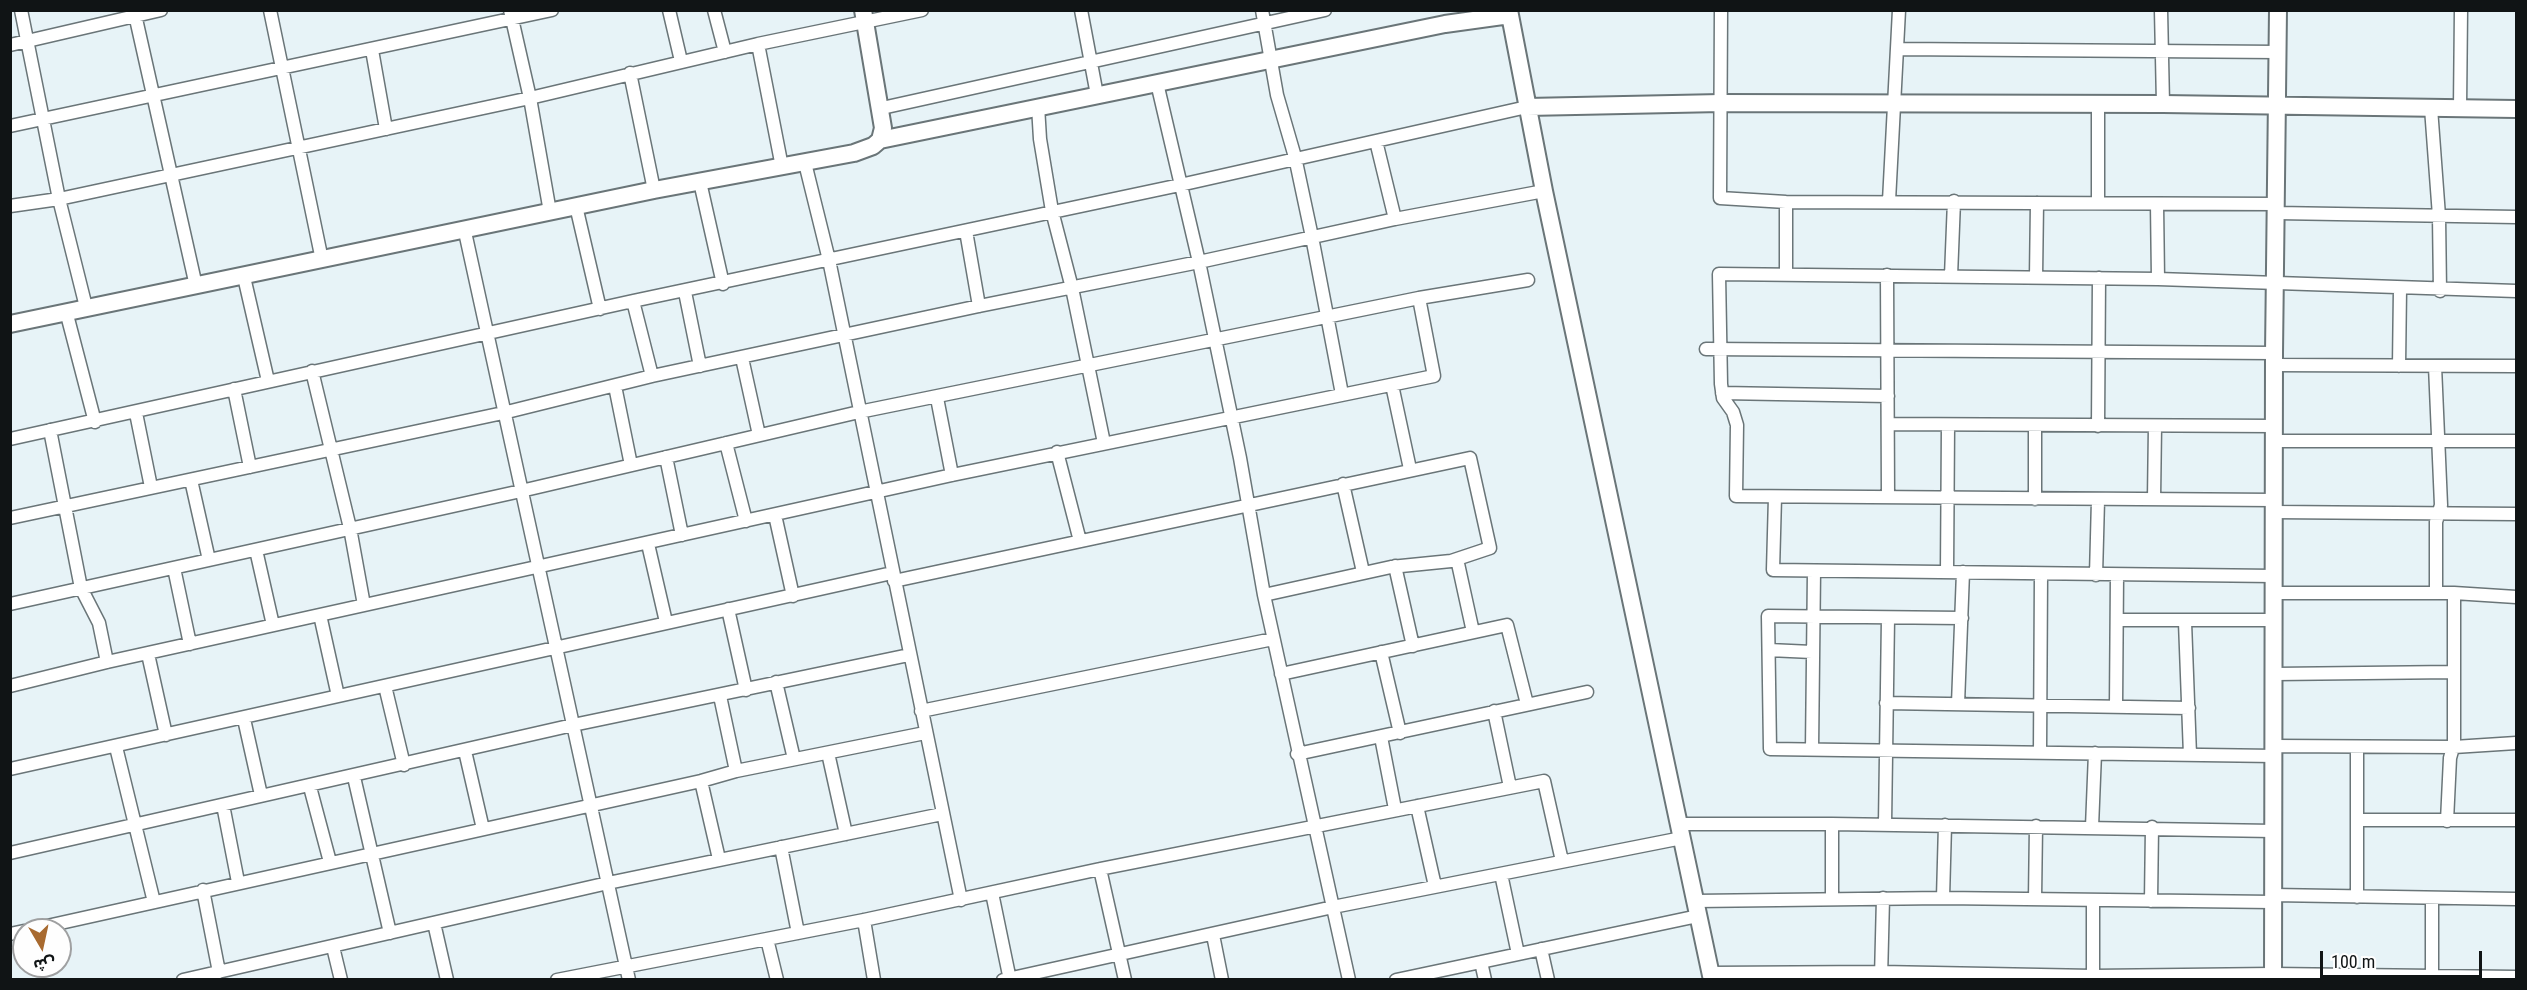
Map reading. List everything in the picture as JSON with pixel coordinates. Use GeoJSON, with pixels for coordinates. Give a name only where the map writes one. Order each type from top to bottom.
{"type":"FeatureCollection","features":[{"type":"Feature","properties":{"kind":"street"},"geometry":{"type":"LineString","coordinates":[[21,10],[59,199],[86,307]]}},
{"type":"Feature","properties":{"kind":"street"},"geometry":{"type":"LineString","coordinates":[[10,45],[135,13],[161,10]]}},
{"type":"Feature","properties":{"kind":"street"},"geometry":{"type":"LineString","coordinates":[[270,10],[322,260]]}},
{"type":"Feature","properties":{"kind":"street"},"geometry":{"type":"LineString","coordinates":[[10,126],[155,94],[283,70],[511,15],[552,10]]}},
{"type":"Feature","properties":{"kind":"street"},"geometry":{"type":"LineString","coordinates":[[669,10],[681,61]]}},
{"type":"Feature","properties":{"kind":"street"},"geometry":{"type":"LineString","coordinates":[[714,10],[724,52]]}},
{"type":"Feature","properties":{"kind":"street"},"geometry":{"type":"LineString","coordinates":[[10,206],[59,199],[530,98],[758,44],[864,16],[922,10]]}},
{"type":"Feature","properties":{"kind":"street"},"geometry":{"type":"LineString","coordinates":[[1081,10],[1097,95]]}},
{"type":"Feature","properties":{"kind":"street"},"geometry":{"type":"LineString","coordinates":[[1262,10],[1277,95],[1295,157],[1342,394]]}},
{"type":"Feature","properties":{"kind":"street"},"geometry":{"type":"LineString","coordinates":[[882,108],[1325,10]]}},
{"type":"Feature","properties":{"kind":"street"},"geometry":{"type":"LineString","coordinates":[[1721,10],[1720,198],[1786,202],[1954,201],[2157,204],[2439,216],[2517,217]]}},
{"type":"Feature","properties":{"kind":"street"},"geometry":{"type":"LineString","coordinates":[[1889,201],[1899,10]]}},
{"type":"Feature","properties":{"kind":"street"},"geometry":{"type":"LineString","coordinates":[[2161,10],[2163,104]]}},
{"type":"Feature","properties":{"kind":"street"},"geometry":{"type":"LineString","coordinates":[[2273,977],[2276,674],[2274,359],[2278,10]]}},
{"type":"Feature","properties":{"kind":"street"},"geometry":{"type":"LineString","coordinates":[[2460,108],[2461,10]]}},
{"type":"Feature","properties":{"kind":"street"},"geometry":{"type":"LineString","coordinates":[[135,13],[155,94],[196,286]]}},
{"type":"Feature","properties":{"kind":"street"},"geometry":{"type":"LineString","coordinates":[[10,324],[465,232],[654,190],[854,153],[873,146],[880,140],[1038,106],[1504,13],[1527,106],[1711,976],[2517,977]]}},
{"type":"Feature","properties":{"kind":"street"},"geometry":{"type":"LineString","coordinates":[[511,15],[530,98],[550,212]]}},
{"type":"Feature","properties":{"kind":"street"},"geometry":{"type":"LineString","coordinates":[[864,16],[882,108],[884,128],[880,140]]}},
{"type":"Feature","properties":{"kind":"street"},"geometry":{"type":"LineString","coordinates":[[758,44],[782,167]]}},
{"type":"Feature","properties":{"kind":"street"},"geometry":{"type":"LineString","coordinates":[[372,50],[386,129]]}},
{"type":"Feature","properties":{"kind":"street"},"geometry":{"type":"LineString","coordinates":[[1898,50],[2278,52]]}},
{"type":"Feature","properties":{"kind":"street"},"geometry":{"type":"LineString","coordinates":[[630,73],[654,190]]}},
{"type":"Feature","properties":{"kind":"street"},"geometry":{"type":"LineString","coordinates":[[1157,83],[1199,262],[1297,754],[1349,980]]}},
{"type":"Feature","properties":{"kind":"street"},"geometry":{"type":"LineString","coordinates":[[10,439],[136,413],[312,371],[487,335],[633,301],[723,284],[1180,185],[1527,106],[1721,103],[2163,104],[2517,109]]}},
{"type":"Feature","properties":{"kind":"street"},"geometry":{"type":"LineString","coordinates":[[2098,105],[2098,203]]}},
{"type":"Feature","properties":{"kind":"street"},"geometry":{"type":"LineString","coordinates":[[1038,106],[1040,138],[1052,211],[1072,288],[1104,443]]}},
{"type":"Feature","properties":{"kind":"street"},"geometry":{"type":"LineString","coordinates":[[2431,108],[2439,216],[2440,291]]}},
{"type":"Feature","properties":{"kind":"street"},"geometry":{"type":"LineString","coordinates":[[1376,141],[1395,219]]}},
{"type":"Feature","properties":{"kind":"street"},"geometry":{"type":"LineString","coordinates":[[805,163],[829,260],[961,900]]}},
{"type":"Feature","properties":{"kind":"street"},"geometry":{"type":"LineString","coordinates":[[700,182],[723,284]]}},
{"type":"Feature","properties":{"kind":"street"},"geometry":{"type":"LineString","coordinates":[[10,518],[503,413],[652,376],[979,306],[1199,262],[1395,219],[1544,191]]}},
{"type":"Feature","properties":{"kind":"street"},"geometry":{"type":"LineString","coordinates":[[1951,276],[1954,201]]}},
{"type":"Feature","properties":{"kind":"street"},"geometry":{"type":"LineString","coordinates":[[1786,202],[1786,274]]}},
{"type":"Feature","properties":{"kind":"street"},"geometry":{"type":"LineString","coordinates":[[2036,277],[2037,203]]}},
{"type":"Feature","properties":{"kind":"street"},"geometry":{"type":"LineString","coordinates":[[2157,204],[2158,279]]}},
{"type":"Feature","properties":{"kind":"street"},"geometry":{"type":"LineString","coordinates":[[576,206],[600,309]]}},
{"type":"Feature","properties":{"kind":"street"},"geometry":{"type":"LineString","coordinates":[[966,231],[979,306]]}},
{"type":"Feature","properties":{"kind":"street"},"geometry":{"type":"LineString","coordinates":[[465,232],[628,973]]}},
{"type":"Feature","properties":{"kind":"street"},"geometry":{"type":"LineString","coordinates":[[2517,291],[2440,291],[2158,279],[1719,274],[1719,349],[1722,393],[1733,412],[1737,425],[1736,496],[2154,499],[2439,514],[2517,514]]}},
{"type":"Feature","properties":{"kind":"street"},"geometry":{"type":"LineString","coordinates":[[1887,275],[1888,497]]}},
{"type":"Feature","properties":{"kind":"street"},"geometry":{"type":"LineString","coordinates":[[244,277],[268,381]]}},
{"type":"Feature","properties":{"kind":"street"},"geometry":{"type":"LineString","coordinates":[[2098,426],[2099,278]]}},
{"type":"Feature","properties":{"kind":"street"},"geometry":{"type":"LineString","coordinates":[[10,604],[521,491],[859,412],[1089,367],[1327,316],[1528,280]]}},
{"type":"Feature","properties":{"kind":"street"},"geometry":{"type":"LineString","coordinates":[[2399,366],[2400,289]]}},
{"type":"Feature","properties":{"kind":"street"},"geometry":{"type":"LineString","coordinates":[[685,292],[700,366]]}},
{"type":"Feature","properties":{"kind":"street"},"geometry":{"type":"LineString","coordinates":[[10,686],[107,662],[1057,452],[1232,419],[1434,376],[1419,298]]}},
{"type":"Feature","properties":{"kind":"street"},"geometry":{"type":"LineString","coordinates":[[633,301],[652,376]]}},
{"type":"Feature","properties":{"kind":"street"},"geometry":{"type":"LineString","coordinates":[[66,311],[95,422]]}},
{"type":"Feature","properties":{"kind":"street"},"geometry":{"type":"LineString","coordinates":[[1706,349],[2098,351],[2399,366],[2517,366]]}},
{"type":"Feature","properties":{"kind":"street"},"geometry":{"type":"LineString","coordinates":[[742,358],[759,435]]}},
{"type":"Feature","properties":{"kind":"street"},"geometry":{"type":"LineString","coordinates":[[2435,366],[2439,514],[2436,522],[2436,593]]}},
{"type":"Feature","properties":{"kind":"street"},"geometry":{"type":"LineString","coordinates":[[312,371],[350,528],[364,605]]}},
{"type":"Feature","properties":{"kind":"street"},"geometry":{"type":"LineString","coordinates":[[1392,385],[1410,469]]}},
{"type":"Feature","properties":{"kind":"street"},"geometry":{"type":"LineString","coordinates":[[615,386],[631,465]]}},
{"type":"Feature","properties":{"kind":"street"},"geometry":{"type":"LineString","coordinates":[[234,389],[250,467]]}},
{"type":"Feature","properties":{"kind":"street"},"geometry":{"type":"LineString","coordinates":[[1722,393],[1888,396]]}},
{"type":"Feature","properties":{"kind":"street"},"geometry":{"type":"LineString","coordinates":[[937,398],[952,475]]}},
{"type":"Feature","properties":{"kind":"street"},"geometry":{"type":"LineString","coordinates":[[136,413],[151,487]]}},
{"type":"Feature","properties":{"kind":"street"},"geometry":{"type":"LineString","coordinates":[[1888,424],[2155,426],[2437,443],[2517,441]]}},
{"type":"Feature","properties":{"kind":"street"},"geometry":{"type":"LineString","coordinates":[[1947,572],[1948,425]]}},
{"type":"Feature","properties":{"kind":"street"},"geometry":{"type":"LineString","coordinates":[[2035,425],[2035,499]]}},
{"type":"Feature","properties":{"kind":"street"},"geometry":{"type":"LineString","coordinates":[[2154,499],[2155,426]]}},
{"type":"Feature","properties":{"kind":"street"},"geometry":{"type":"LineString","coordinates":[[50,430],[81,588],[99,623],[107,662]]}},
{"type":"Feature","properties":{"kind":"street"},"geometry":{"type":"LineString","coordinates":[[726,443],[746,521]]}},
{"type":"Feature","properties":{"kind":"street"},"geometry":{"type":"LineString","coordinates":[[1057,452],[1080,541]]}},
{"type":"Feature","properties":{"kind":"street"},"geometry":{"type":"LineString","coordinates":[[666,457],[682,535]]}},
{"type":"Feature","properties":{"kind":"street"},"geometry":{"type":"LineString","coordinates":[[10,769],[556,649],[666,622],[1080,541],[1470,458],[1490,548],[1457,559],[1395,566],[1264,595]]}},
{"type":"Feature","properties":{"kind":"street"},"geometry":{"type":"LineString","coordinates":[[191,480],[209,560]]}},
{"type":"Feature","properties":{"kind":"street"},"geometry":{"type":"LineString","coordinates":[[1343,484],[1363,572]]}},
{"type":"Feature","properties":{"kind":"street"},"geometry":{"type":"LineString","coordinates":[[1775,497],[1773,570],[2117,575],[2517,597]]}},
{"type":"Feature","properties":{"kind":"street"},"geometry":{"type":"LineString","coordinates":[[2096,575],[2098,500]]}},
{"type":"Feature","properties":{"kind":"street"},"geometry":{"type":"LineString","coordinates":[[775,515],[793,596]]}},
{"type":"Feature","properties":{"kind":"street"},"geometry":{"type":"LineString","coordinates":[[648,544],[666,622]]}},
{"type":"Feature","properties":{"kind":"street"},"geometry":{"type":"LineString","coordinates":[[256,550],[273,625]]}},
{"type":"Feature","properties":{"kind":"street"},"geometry":{"type":"LineString","coordinates":[[1457,559],[1473,632]]}},
{"type":"Feature","properties":{"kind":"street"},"geometry":{"type":"LineString","coordinates":[[1395,566],[1413,646]]}},
{"type":"Feature","properties":{"kind":"street"},"geometry":{"type":"LineString","coordinates":[[174,568],[190,644]]}},
{"type":"Feature","properties":{"kind":"street"},"geometry":{"type":"LineString","coordinates":[[1812,749],[1814,571]]}},
{"type":"Feature","properties":{"kind":"street"},"geometry":{"type":"LineString","coordinates":[[1958,704],[1963,573]]}},
{"type":"Feature","properties":{"kind":"street"},"geometry":{"type":"LineString","coordinates":[[2040,752],[2041,574]]}},
{"type":"Feature","properties":{"kind":"street"},"geometry":{"type":"LineString","coordinates":[[2116,706],[2117,575]]}},
{"type":"Feature","properties":{"kind":"street"},"geometry":{"type":"LineString","coordinates":[[2447,821],[2450,758],[2454,747],[2454,594]]}},
{"type":"Feature","properties":{"kind":"street"},"geometry":{"type":"LineString","coordinates":[[728,609],[746,690]]}},
{"type":"Feature","properties":{"kind":"street"},"geometry":{"type":"LineString","coordinates":[[320,615],[338,696]]}},
{"type":"Feature","properties":{"kind":"street"},"geometry":{"type":"LineString","coordinates":[[1962,618],[1768,616],[1770,749],[2190,755],[2357,747],[2454,747],[2517,743]]}},
{"type":"Feature","properties":{"kind":"street"},"geometry":{"type":"LineString","coordinates":[[1885,824],[1888,618]]}},
{"type":"Feature","properties":{"kind":"street"},"geometry":{"type":"LineString","coordinates":[[2117,620],[2185,622],[2275,620]]}},
{"type":"Feature","properties":{"kind":"street"},"geometry":{"type":"LineString","coordinates":[[2185,622],[2190,755]]}},
{"type":"Feature","properties":{"kind":"street"},"geometry":{"type":"LineString","coordinates":[[1281,674],[1507,625],[1527,704]]}},
{"type":"Feature","properties":{"kind":"street"},"geometry":{"type":"LineString","coordinates":[[921,711],[1273,639]]}},
{"type":"Feature","properties":{"kind":"street"},"geometry":{"type":"LineString","coordinates":[[1769,650],[1812,652]]}},
{"type":"Feature","properties":{"kind":"street"},"geometry":{"type":"LineString","coordinates":[[1381,652],[1400,733]]}},
{"type":"Feature","properties":{"kind":"street"},"geometry":{"type":"LineString","coordinates":[[148,654],[166,735]]}},
{"type":"Feature","properties":{"kind":"street"},"geometry":{"type":"LineString","coordinates":[[10,853],[135,827],[261,795],[310,787],[573,725],[909,655]]}},
{"type":"Feature","properties":{"kind":"street"},"geometry":{"type":"LineString","coordinates":[[2276,674],[2453,672]]}},
{"type":"Feature","properties":{"kind":"street"},"geometry":{"type":"LineString","coordinates":[[776,682],[794,759]]}},
{"type":"Feature","properties":{"kind":"street"},"geometry":{"type":"LineString","coordinates":[[385,686],[404,765]]}},
{"type":"Feature","properties":{"kind":"street"},"geometry":{"type":"LineString","coordinates":[[1297,754],[1587,692]]}},
{"type":"Feature","properties":{"kind":"street"},"geometry":{"type":"LineString","coordinates":[[720,696],[736,771]]}},
{"type":"Feature","properties":{"kind":"street"},"geometry":{"type":"LineString","coordinates":[[1887,703],[2189,708]]}},
{"type":"Feature","properties":{"kind":"street"},"geometry":{"type":"LineString","coordinates":[[1494,711],[1510,787]]}},
{"type":"Feature","properties":{"kind":"street"},"geometry":{"type":"LineString","coordinates":[[244,718],[261,795]]}},
{"type":"Feature","properties":{"kind":"street"},"geometry":{"type":"LineString","coordinates":[[72,920],[700,781],[736,771],[925,733]]}},
{"type":"Feature","properties":{"kind":"street"},"geometry":{"type":"LineString","coordinates":[[1381,737],[1395,809]]}},
{"type":"Feature","properties":{"kind":"street"},"geometry":{"type":"LineString","coordinates":[[116,747],[154,902]]}},
{"type":"Feature","properties":{"kind":"street"},"geometry":{"type":"LineString","coordinates":[[2357,747],[2357,897]]}},
{"type":"Feature","properties":{"kind":"street"},"geometry":{"type":"LineString","coordinates":[[465,751],[483,829]]}},
{"type":"Feature","properties":{"kind":"street"},"geometry":{"type":"LineString","coordinates":[[828,753],[846,834]]}},
{"type":"Feature","properties":{"kind":"street"},"geometry":{"type":"LineString","coordinates":[[2092,826],[2095,753]]}},
{"type":"Feature","properties":{"kind":"street"},"geometry":{"type":"LineString","coordinates":[[354,777],[390,933]]}},
{"type":"Feature","properties":{"kind":"street"},"geometry":{"type":"LineString","coordinates":[[700,781],[718,859]]}},
{"type":"Feature","properties":{"kind":"street"},"geometry":{"type":"LineString","coordinates":[[557,980],[628,973],[767,939],[1100,869],[1544,781],[1562,861]]}},
{"type":"Feature","properties":{"kind":"street"},"geometry":{"type":"LineString","coordinates":[[310,787],[330,862]]}},
{"type":"Feature","properties":{"kind":"street"},"geometry":{"type":"LineString","coordinates":[[223,805],[238,882]]}},
{"type":"Feature","properties":{"kind":"street"},"geometry":{"type":"LineString","coordinates":[[1418,806],[1435,886]]}},
{"type":"Feature","properties":{"kind":"street"},"geometry":{"type":"LineString","coordinates":[[183,980],[219,972],[246,973],[333,947],[608,883],[942,814]]}},
{"type":"Feature","properties":{"kind":"street"},"geometry":{"type":"LineString","coordinates":[[2357,820],[2517,820]]}},
{"type":"Feature","properties":{"kind":"street"},"geometry":{"type":"LineString","coordinates":[[1832,824],[1832,898]]}},
{"type":"Feature","properties":{"kind":"street"},"geometry":{"type":"LineString","coordinates":[[992,893],[1008,979],[1333,907],[1562,861],[1681,831],[1832,824],[1885,824],[2152,827],[2274,831]]}},
{"type":"Feature","properties":{"kind":"street"},"geometry":{"type":"LineString","coordinates":[[1943,897],[1945,825]]}},
{"type":"Feature","properties":{"kind":"street"},"geometry":{"type":"LineString","coordinates":[[2035,899],[2036,826]]}},
{"type":"Feature","properties":{"kind":"street"},"geometry":{"type":"LineString","coordinates":[[2151,901],[2152,827]]}},
{"type":"Feature","properties":{"kind":"street"},"geometry":{"type":"LineString","coordinates":[[781,847],[798,933]]}},
{"type":"Feature","properties":{"kind":"street"},"geometry":{"type":"LineString","coordinates":[[1100,869],[1125,980]]}},
{"type":"Feature","properties":{"kind":"street"},"geometry":{"type":"LineString","coordinates":[[1501,874],[1518,954]]}},
{"type":"Feature","properties":{"kind":"street"},"geometry":{"type":"LineString","coordinates":[[203,890],[219,972]]}},
{"type":"Feature","properties":{"kind":"street"},"geometry":{"type":"LineString","coordinates":[[1396,980],[1541,949],[1696,908],[1832,898],[1943,897],[2151,901],[2357,897],[2517,899]]}},
{"type":"Feature","properties":{"kind":"street"},"geometry":{"type":"LineString","coordinates":[[1881,976],[1883,898]]}},
{"type":"Feature","properties":{"kind":"street"},"geometry":{"type":"LineString","coordinates":[[2432,899],[2432,978]]}},
{"type":"Feature","properties":{"kind":"street"},"geometry":{"type":"LineString","coordinates":[[2093,900],[2093,978]]}},
{"type":"Feature","properties":{"kind":"street"},"geometry":{"type":"LineString","coordinates":[[864,920],[874,980]]}},
{"type":"Feature","properties":{"kind":"street"},"geometry":{"type":"LineString","coordinates":[[434,923],[447,980]]}},
{"type":"Feature","properties":{"kind":"street"},"geometry":{"type":"LineString","coordinates":[[1213,935],[1222,980]]}},
{"type":"Feature","properties":{"kind":"street"},"geometry":{"type":"LineString","coordinates":[[767,939],[777,980]]}},
{"type":"Feature","properties":{"kind":"street"},"geometry":{"type":"LineString","coordinates":[[333,947],[341,980]]}},
{"type":"Feature","properties":{"kind":"street"},"geometry":{"type":"LineString","coordinates":[[1541,949],[1548,980]]}},
{"type":"Feature","properties":{"kind":"street"},"geometry":{"type":"LineString","coordinates":[[1481,962],[1485,980]]}}]}
